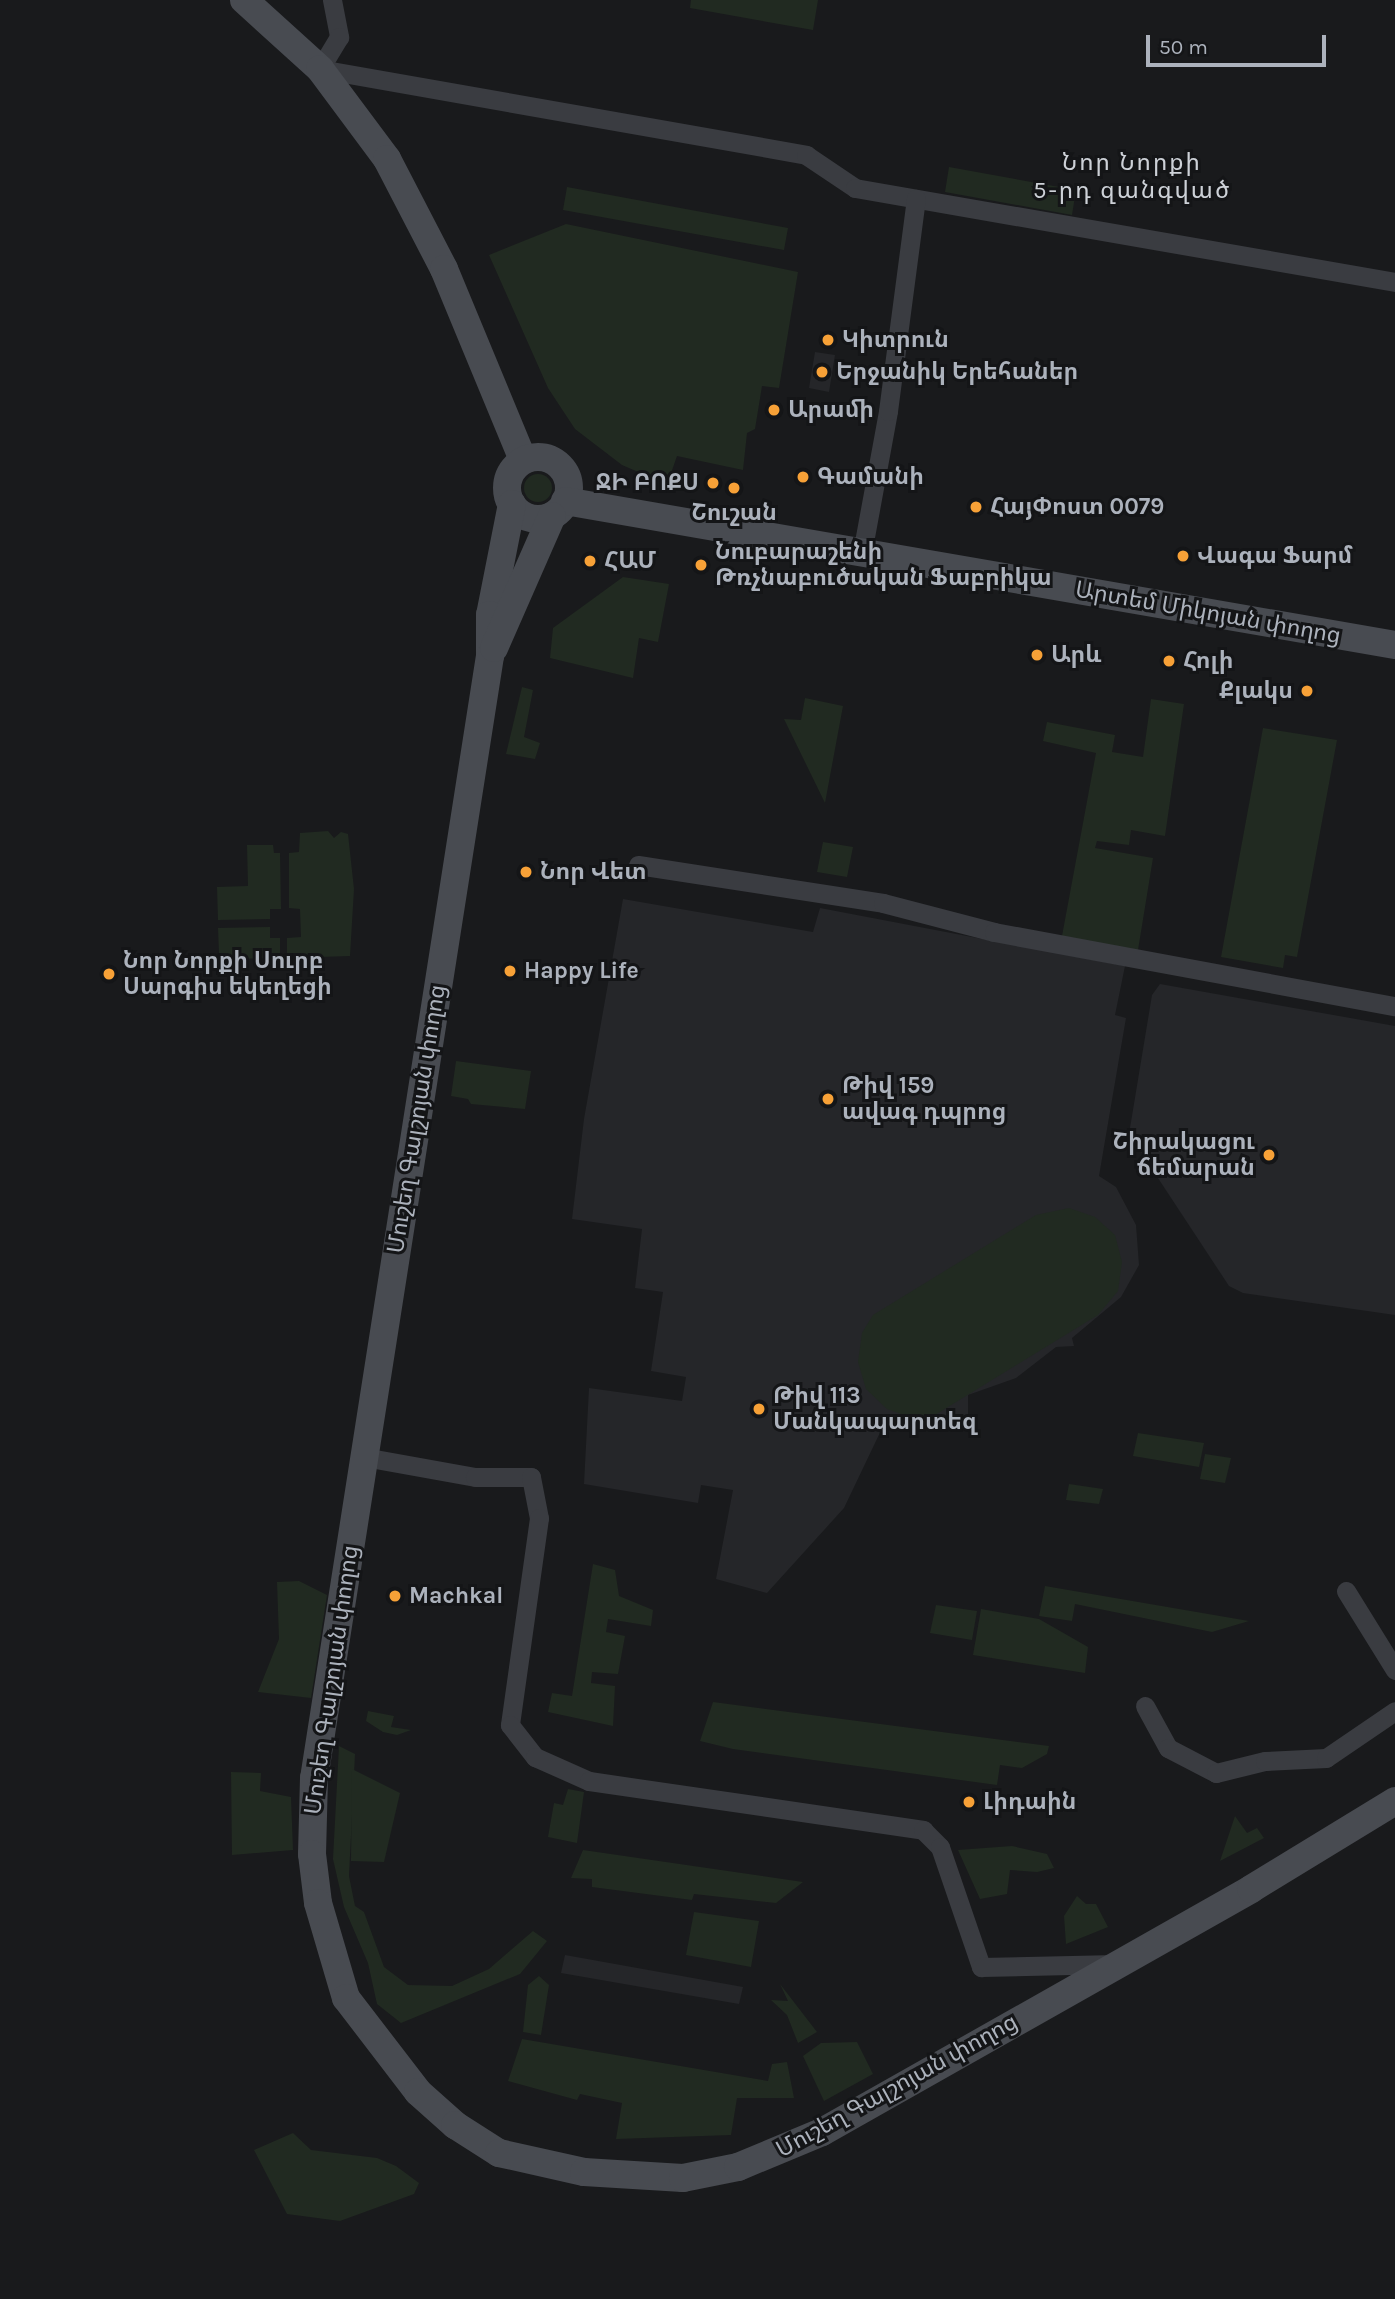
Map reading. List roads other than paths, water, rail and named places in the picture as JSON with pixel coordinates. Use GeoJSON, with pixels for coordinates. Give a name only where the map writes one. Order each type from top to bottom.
{"type":"FeatureCollection","features":[{"type":"Feature","properties":{"kind":"street"},"geometry":{"type":"LineString","coordinates":[[244,0],[320,69],[387,159],[438,257],[523,460]]}},
{"type":"Feature","properties":{"kind":"street"},"geometry":{"type":"LineString","coordinates":[[320,69],[339,37],[332,0]]}},
{"type":"Feature","properties":{"kind":"street"},"geometry":{"type":"LineString","coordinates":[[320,69],[806,155],[855,188],[1395,282]]}},
{"type":"Feature","properties":{"kind":"street"},"geometry":{"type":"LineString","coordinates":[[862,553],[888,411],[916,199]]}},
{"type":"Feature","properties":{"kind":"street"},"geometry":{"type":"LineString","coordinates":[[543,458],[561,467],[567,477],[559,509],[527,517],[512,504],[509,476],[523,460],[543,458]]}},
{"type":"Feature","properties":{"kind":"street","name":"Մուշեղ Գալշոյան փողոց"},"geometry":{"type":"LineString","coordinates":[[512,504],[490,615],[490,656],[314,1778],[312,1854],[318,1903],[346,1998],[418,2092],[455,2125],[499,2153],[583,2172],[683,2178],[738,2167],[822,2132],[1395,1801]]}},
{"type":"Feature","properties":{"kind":"street","name":"Արտեմ Միկոյան փողոց"},"geometry":{"type":"LineString","coordinates":[[559,509],[862,553],[1395,645]]}},
{"type":"Feature","properties":{"kind":"street","name":"Մուշեղ Գալշոյան փողոց"},"geometry":{"type":"LineString","coordinates":[[490,656],[559,509]]}},
{"type":"Feature","properties":{"kind":"street"},"geometry":{"type":"LineString","coordinates":[[638,864],[883,903],[995,932],[1395,1006]]}},
{"type":"Feature","properties":{"kind":"street"},"geometry":{"type":"LineString","coordinates":[[365,1457],[475,1477],[531,1477],[539,1518],[510,1725],[535,1757],[589,1781],[923,1830],[940,1847],[981,1967],[1117,1964]]}},
{"type":"Feature","properties":{"kind":"street"},"geometry":{"type":"LineString","coordinates":[[1346,1591],[1395,1670]]}},
{"type":"Feature","properties":{"kind":"street"},"geometry":{"type":"LineString","coordinates":[[1145,1706],[1168,1748],[1216,1773],[1265,1761],[1326,1758],[1395,1711]]}},
{"type":"Feature","properties":{"kind":"place","name":"Կիտրուն"},"geometry":{"type":"Point","coordinates":[828,340]}},
{"type":"Feature","properties":{"kind":"place","name":"Երջանիկ Երեհաներ"},"geometry":{"type":"Point","coordinates":[822,372]}},
{"type":"Feature","properties":{"kind":"place","name":"Արամի"},"geometry":{"type":"Point","coordinates":[774,410]}},
{"type":"Feature","properties":{"kind":"place","name":"Գամանի"},"geometry":{"type":"Point","coordinates":[803,477]}},
{"type":"Feature","properties":{"kind":"place","name":"ՋԻ ԲՈՔՍ"},"geometry":{"type":"Point","coordinates":[713,483]}},
{"type":"Feature","properties":{"kind":"place","name":"Շուշան"},"geometry":{"type":"Point","coordinates":[734,488]}},
{"type":"Feature","properties":{"kind":"place","name":"ՀայՓոստ 0079"},"geometry":{"type":"Point","coordinates":[976,507]}},
{"type":"Feature","properties":{"kind":"place","name":"Վագա Ֆարմ"},"geometry":{"type":"Point","coordinates":[1183,556]}},
{"type":"Feature","properties":{"kind":"place","name":"ՀԱՄ"},"geometry":{"type":"Point","coordinates":[590,561]}},
{"type":"Feature","properties":{"kind":"place","name":"Նուբարաշենի Թռչնաբուծական Ֆաբրիկա"},"geometry":{"type":"Point","coordinates":[701,565]}},
{"type":"Feature","properties":{"kind":"place","name":"Արև"},"geometry":{"type":"Point","coordinates":[1037,655]}},
{"type":"Feature","properties":{"kind":"place","name":"Հոլի"},"geometry":{"type":"Point","coordinates":[1169,661]}},
{"type":"Feature","properties":{"kind":"place","name":"Քլակս"},"geometry":{"type":"Point","coordinates":[1307,691]}},
{"type":"Feature","properties":{"kind":"place","name":"Նոր Վետ"},"geometry":{"type":"Point","coordinates":[526,872]}},
{"type":"Feature","properties":{"kind":"place","name":"Happy Life"},"geometry":{"type":"Point","coordinates":[510,971]}},
{"type":"Feature","properties":{"kind":"place","name":"Նոր Նորքի Սուրբ Սարգիս եկեղեցի"},"geometry":{"type":"Point","coordinates":[109,974]}},
{"type":"Feature","properties":{"kind":"place","name":"Թիվ 159 ավագ դպրոց"},"geometry":{"type":"Point","coordinates":[828,1099]}},
{"type":"Feature","properties":{"kind":"place","name":"Շիրակացու ճեմարան"},"geometry":{"type":"Point","coordinates":[1269,1155]}},
{"type":"Feature","properties":{"kind":"place","name":"Թիվ 113 Մանկապարտեզ"},"geometry":{"type":"Point","coordinates":[759,1409]}},
{"type":"Feature","properties":{"kind":"place","name":"Machkal"},"geometry":{"type":"Point","coordinates":[395,1596]}},
{"type":"Feature","properties":{"kind":"place","name":"Լիդաին"},"geometry":{"type":"Point","coordinates":[969,1802]}},
{"type":"Feature","properties":{"kind":"district","name":"Նոր Նորքի 5-րդ զանգված"},"geometry":{"type":"Point","coordinates":[1132,177]}}]}
